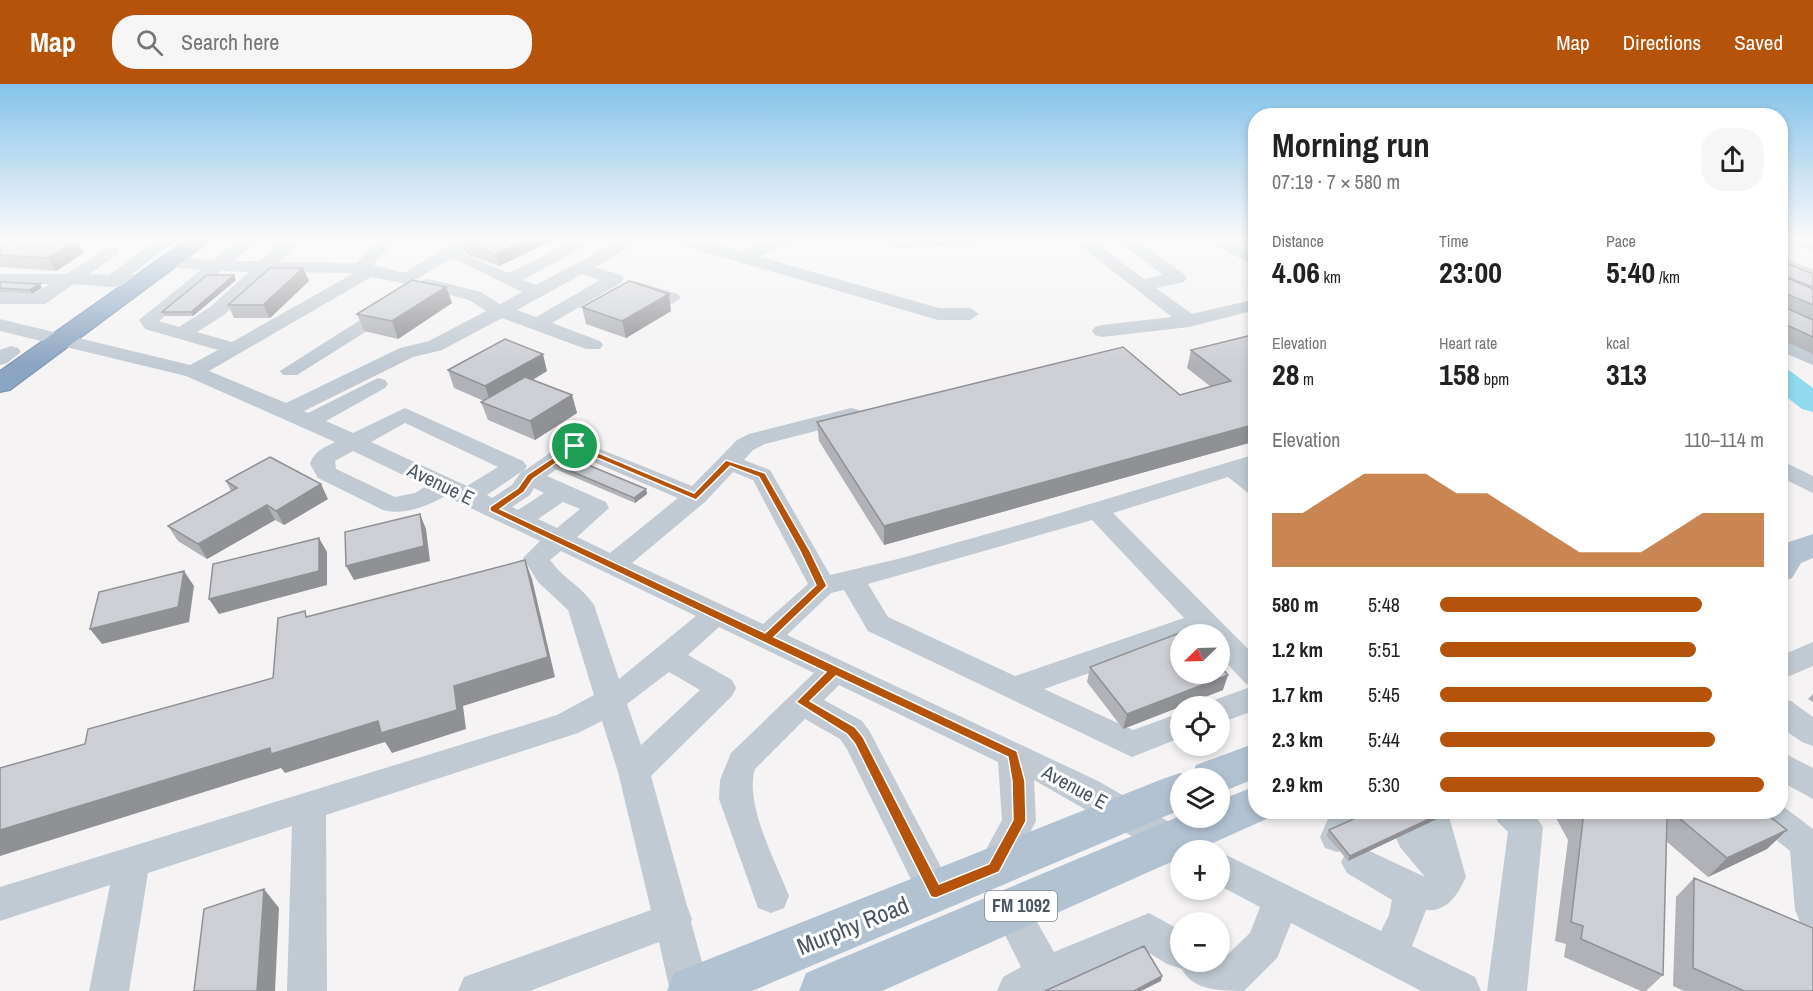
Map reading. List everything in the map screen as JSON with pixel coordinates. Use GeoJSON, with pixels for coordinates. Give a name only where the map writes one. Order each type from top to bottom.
{"type":"FeatureCollection","features":[{"type":"Feature","properties":{"kind":"highway"},"geometry":{"type":"LineString","coordinates":[[0,384],[145,281]]}},
{"type":"Feature","properties":{"kind":"main road"},"geometry":{"type":"LineString","coordinates":[[1788,537],[1813,528]]}},
{"type":"Feature","properties":{"kind":"main road"},"geometry":{"type":"LineString","coordinates":[[1788,555],[1813,545]]}},
{"type":"Feature","properties":{"kind":"main road"},"geometry":{"type":"LineString","coordinates":[[1788,573],[1813,562]]}},
{"type":"Feature","properties":{"kind":"main road"},"geometry":{"type":"LineString","coordinates":[[1230,770],[1248,763]]}},
{"type":"Feature","properties":{"kind":"main road","name":"Murphy Road"},"geometry":{"type":"LineString","coordinates":[[691,991],[1170,795]]}},
{"type":"Feature","properties":{"kind":"main road","name":"FM 1092"},"geometry":{"type":"LineString","coordinates":[[1190,840],[1248,808]]}},
{"type":"Feature","properties":{"kind":"main road","name":"FM 1092"},"geometry":{"type":"LineString","coordinates":[[824,991],[1011,911],[1170,849]]}},
{"type":"Feature","properties":{"kind":"street"},"geometry":{"type":"LineString","coordinates":[[14,288],[62,280]]}},
{"type":"Feature","properties":{"kind":"street"},"geometry":{"type":"LineString","coordinates":[[14,288],[38,300],[68,280]]}},
{"type":"Feature","properties":{"kind":"street"},"geometry":{"type":"LineString","coordinates":[[90,297],[113,280]]}},
{"type":"Feature","properties":{"kind":"street"},"geometry":{"type":"LineString","coordinates":[[123,280],[145,281]]}},
{"type":"Feature","properties":{"kind":"street"},"geometry":{"type":"LineString","coordinates":[[180,334],[211,280]]}},
{"type":"Feature","properties":{"kind":"street"},"geometry":{"type":"LineString","coordinates":[[233,348],[152,325],[149,320],[237,280]]}},
{"type":"Feature","properties":{"kind":"street"},"geometry":{"type":"LineString","coordinates":[[193,372],[345,280]]}},
{"type":"Feature","properties":{"kind":"street"},"geometry":{"type":"LineString","coordinates":[[510,280],[537,292]]}},
{"type":"Feature","properties":{"kind":"street"},"geometry":{"type":"LineString","coordinates":[[298,416],[401,372],[421,359],[435,346],[558,280]]}},
{"type":"Feature","properties":{"kind":"street"},"geometry":{"type":"LineString","coordinates":[[537,324],[613,280]]}},
{"type":"Feature","properties":{"kind":"street"},"geometry":{"type":"LineString","coordinates":[[619,280],[672,298]]}},
{"type":"Feature","properties":{"kind":"street"},"geometry":{"type":"LineString","coordinates":[[823,280],[938,314],[969,314]]}},
{"type":"Feature","properties":{"kind":"street"},"geometry":{"type":"LineString","coordinates":[[1135,280],[1189,321]]}},
{"type":"Feature","properties":{"kind":"street"},"geometry":{"type":"LineString","coordinates":[[1141,285],[1166,280]]}},
{"type":"Feature","properties":{"kind":"street"},"geometry":{"type":"LineString","coordinates":[[290,371],[429,284],[475,296],[502,310],[593,345]]}},
{"type":"Feature","properties":{"kind":"street"},"geometry":{"type":"LineString","coordinates":[[1102,331],[1189,321],[1248,306]]}},
{"type":"Feature","properties":{"kind":"street","name":"Avenue E"},"geometry":{"type":"LineString","coordinates":[[0,325],[193,372],[298,416],[519,521],[536,554],[612,565],[1013,754],[1126,814],[1170,841]]}},
{"type":"Feature","properties":{"kind":"street"},"geometry":{"type":"LineString","coordinates":[[1788,347],[1813,359]]}},
{"type":"Feature","properties":{"kind":"street"},"geometry":{"type":"LineString","coordinates":[[612,565],[696,497],[745,445],[757,439],[867,412]]}},
{"type":"Feature","properties":{"kind":"street"},"geometry":{"type":"LineString","coordinates":[[444,486],[422,499],[392,505],[326,473],[322,464],[324,458],[405,415],[515,466],[468,497]]}},
{"type":"Feature","properties":{"kind":"street"},"geometry":{"type":"LineString","coordinates":[[493,509],[521,490],[530,477],[575,446],[696,497]]}},
{"type":"Feature","properties":{"kind":"street"},"geometry":{"type":"LineString","coordinates":[[729,462],[762,475],[822,586]]}},
{"type":"Feature","properties":{"kind":"street"},"geometry":{"type":"LineString","coordinates":[[766,638],[822,586],[852,581],[1097,511],[1244,464]]}},
{"type":"Feature","properties":{"kind":"street"},"geometry":{"type":"LineString","coordinates":[[530,477],[597,508],[536,554],[547,576],[580,605],[613,700],[634,772],[691,991]]}},
{"type":"Feature","properties":{"kind":"street"},"geometry":{"type":"LineString","coordinates":[[519,521],[561,492]]}},
{"type":"Feature","properties":{"kind":"street"},"geometry":{"type":"LineString","coordinates":[[1097,511],[1206,624]]}},
{"type":"Feature","properties":{"kind":"street"},"geometry":{"type":"LineString","coordinates":[[852,581],[878,624],[1016,687],[1132,744],[1170,729]]}},
{"type":"Feature","properties":{"kind":"street"},"geometry":{"type":"LineString","coordinates":[[0,904],[567,724],[592,714],[667,657],[715,615]]}},
{"type":"Feature","properties":{"kind":"street"},"geometry":{"type":"LineString","coordinates":[[1016,687],[1170,643]]}},
{"type":"Feature","properties":{"kind":"street"},"geometry":{"type":"LineString","coordinates":[[1230,649],[1248,668]]}},
{"type":"Feature","properties":{"kind":"street"},"geometry":{"type":"LineString","coordinates":[[1788,665],[1813,653]]}},
{"type":"Feature","properties":{"kind":"street"},"geometry":{"type":"LineString","coordinates":[[634,772],[721,688],[667,657]]}},
{"type":"Feature","properties":{"kind":"street"},"geometry":{"type":"LineString","coordinates":[[771,896],[736,799],[734,786],[742,762],[834,671]]}},
{"type":"Feature","properties":{"kind":"street"},"geometry":{"type":"LineString","coordinates":[[1230,707],[1248,700]]}},
{"type":"Feature","properties":{"kind":"street"},"geometry":{"type":"LineString","coordinates":[[802,702],[851,730],[859,741],[936,892]]}},
{"type":"Feature","properties":{"kind":"street"},"geometry":{"type":"LineString","coordinates":[[1788,716],[1813,733]]}},
{"type":"Feature","properties":{"kind":"street"},"geometry":{"type":"LineString","coordinates":[[994,868],[1019,821],[1018,781],[1013,754]]}},
{"type":"Feature","properties":{"kind":"street"},"geometry":{"type":"LineString","coordinates":[[1788,769],[1813,785]]}},
{"type":"Feature","properties":{"kind":"street"},"geometry":{"type":"LineString","coordinates":[[307,991],[309,806]]}},
{"type":"Feature","properties":{"kind":"street"},"geometry":{"type":"LineString","coordinates":[[1507,991],[1526,827],[1517,819]]}},
{"type":"Feature","properties":{"kind":"street"},"geometry":{"type":"LineString","coordinates":[[1775,819],[1804,842],[1808,853],[1813,910]]}},
{"type":"Feature","properties":{"kind":"street"},"geometry":{"type":"LineString","coordinates":[[1351,832],[1411,892],[1432,894],[1443,886],[1448,877],[1407,821]]}},
{"type":"Feature","properties":{"kind":"street"},"geometry":{"type":"LineString","coordinates":[[109,991],[132,862]]}},
{"type":"Feature","properties":{"kind":"street"},"geometry":{"type":"LineString","coordinates":[[1230,873],[1461,991]]}},
{"type":"Feature","properties":{"kind":"street"},"geometry":{"type":"LineString","coordinates":[[1389,956],[1407,916],[1411,892]]}},
{"type":"Feature","properties":{"kind":"street"},"geometry":{"type":"LineString","coordinates":[[1211,978],[1264,945],[1281,900]]}},
{"type":"Feature","properties":{"kind":"street"},"geometry":{"type":"LineString","coordinates":[[1011,911],[1031,983],[1149,931],[1170,945]]}},
{"type":"Feature","properties":{"kind":"street"},"geometry":{"type":"LineString","coordinates":[[478,991],[674,920]]}},
{"type":"Feature","properties":{"kind":"building"},"geometry":{"type":"Polygon","coordinates":[[[201,280],[228,280],[191,312],[162,312],[201,280]]]}},
{"type":"Feature","properties":{"kind":"building"},"geometry":{"type":"Polygon","coordinates":[[[256,280],[290,280],[263,305],[228,305],[256,280]]]}},
{"type":"Feature","properties":{"kind":"building"},"geometry":{"type":"Polygon","coordinates":[[[411,280],[446,287],[392,321],[357,314],[411,280]]]}},
{"type":"Feature","properties":{"kind":"building"},"geometry":{"type":"Polygon","coordinates":[[[1788,280],[1813,289],[1813,305],[1788,294],[1788,280]]]}},
{"type":"Feature","properties":{"kind":"building"},"geometry":{"type":"Polygon","coordinates":[[[1796,280],[1813,280],[1813,287],[1796,280]]]}},
{"type":"Feature","properties":{"kind":"building"},"geometry":{"type":"Polygon","coordinates":[[[629,281],[669,294],[622,321],[582,307],[629,281]]]}},
{"type":"Feature","properties":{"kind":"building"},"geometry":{"type":"Polygon","coordinates":[[[0,282],[40,284],[30,290],[0,288],[0,282]]]}},
{"type":"Feature","properties":{"kind":"building"},"geometry":{"type":"Polygon","coordinates":[[[1788,309],[1813,320],[1813,337],[1788,326],[1788,309]]]}},
{"type":"Feature","properties":{"kind":"building"},"geometry":{"type":"Polygon","coordinates":[[[1248,336],[1248,426],[884,526],[817,422],[1123,347],[1180,395],[1231,381],[1191,350],[1248,336]]]}},
{"type":"Feature","properties":{"kind":"building"},"geometry":{"type":"Polygon","coordinates":[[[505,339],[543,354],[485,386],[448,370],[505,339]]]}},
{"type":"Feature","properties":{"kind":"building"},"geometry":{"type":"Polygon","coordinates":[[[525,377],[572,395],[530,421],[481,402],[525,377]]]}},
{"type":"Feature","properties":{"kind":"building"},"geometry":{"type":"Polygon","coordinates":[[[564,455],[646,489],[634,498],[552,463],[564,455]]]}},
{"type":"Feature","properties":{"kind":"building"},"geometry":{"type":"Polygon","coordinates":[[[270,457],[321,484],[276,511],[267,505],[198,544],[168,526],[237,488],[226,481],[270,457]]]}},
{"type":"Feature","properties":{"kind":"building"},"geometry":{"type":"Polygon","coordinates":[[[420,514],[424,546],[346,566],[345,532],[420,514]]]}},
{"type":"Feature","properties":{"kind":"building"},"geometry":{"type":"Polygon","coordinates":[[[319,538],[319,571],[209,599],[213,564],[319,538]]]}},
{"type":"Feature","properties":{"kind":"building"},"geometry":{"type":"Polygon","coordinates":[[[525,560],[548,657],[454,686],[457,710],[381,733],[378,721],[271,754],[270,748],[0,830],[0,768],[85,744],[88,729],[273,678],[278,618],[305,611],[306,617],[525,560]]]}},
{"type":"Feature","properties":{"kind":"building"},"geometry":{"type":"Polygon","coordinates":[[[184,571],[178,607],[90,629],[99,592],[184,571]]]}},
{"type":"Feature","properties":{"kind":"building"},"geometry":{"type":"Polygon","coordinates":[[[1170,636],[1170,684],[1205,684],[1127,714],[1090,667],[1170,636]]]}},
{"type":"Feature","properties":{"kind":"building"},"geometry":{"type":"Polygon","coordinates":[[[1353,819],[1429,819],[1350,856],[1329,830],[1353,819]]]}},
{"type":"Feature","properties":{"kind":"building"},"geometry":{"type":"Polygon","coordinates":[[[1667,819],[1663,975],[1581,939],[1583,926],[1571,922],[1583,820],[1667,819]]]}},
{"type":"Feature","properties":{"kind":"building"},"geometry":{"type":"Polygon","coordinates":[[[1680,819],[1773,819],[1787,830],[1727,858],[1680,819]]]}},
{"type":"Feature","properties":{"kind":"building"},"geometry":{"type":"Polygon","coordinates":[[[1694,878],[1813,928],[1813,991],[1744,991],[1693,968],[1694,878]]]}},
{"type":"Feature","properties":{"kind":"building"},"geometry":{"type":"Polygon","coordinates":[[[264,889],[257,991],[194,991],[204,909],[264,889]]]}},
{"type":"Feature","properties":{"kind":"building"},"geometry":{"type":"Polygon","coordinates":[[[1144,946],[1162,976],[1134,991],[1045,991],[1144,946]]]}},
{"type":"Feature","properties":{"kind":"waterway"},"geometry":{"type":"LineString","coordinates":[[1788,383],[1813,403]]}},
{"type":"Feature","properties":{"kind":"route"},"geometry":{"type":"LineString","coordinates":[[575,446],[530,477],[521,490],[493,509],[715,615],[766,638],[1013,754],[1020,803],[1019,821],[994,868],[936,892],[859,741],[851,730],[802,702],[834,671],[766,638],[822,586],[762,475],[729,462],[696,497],[575,446]]}}]}
